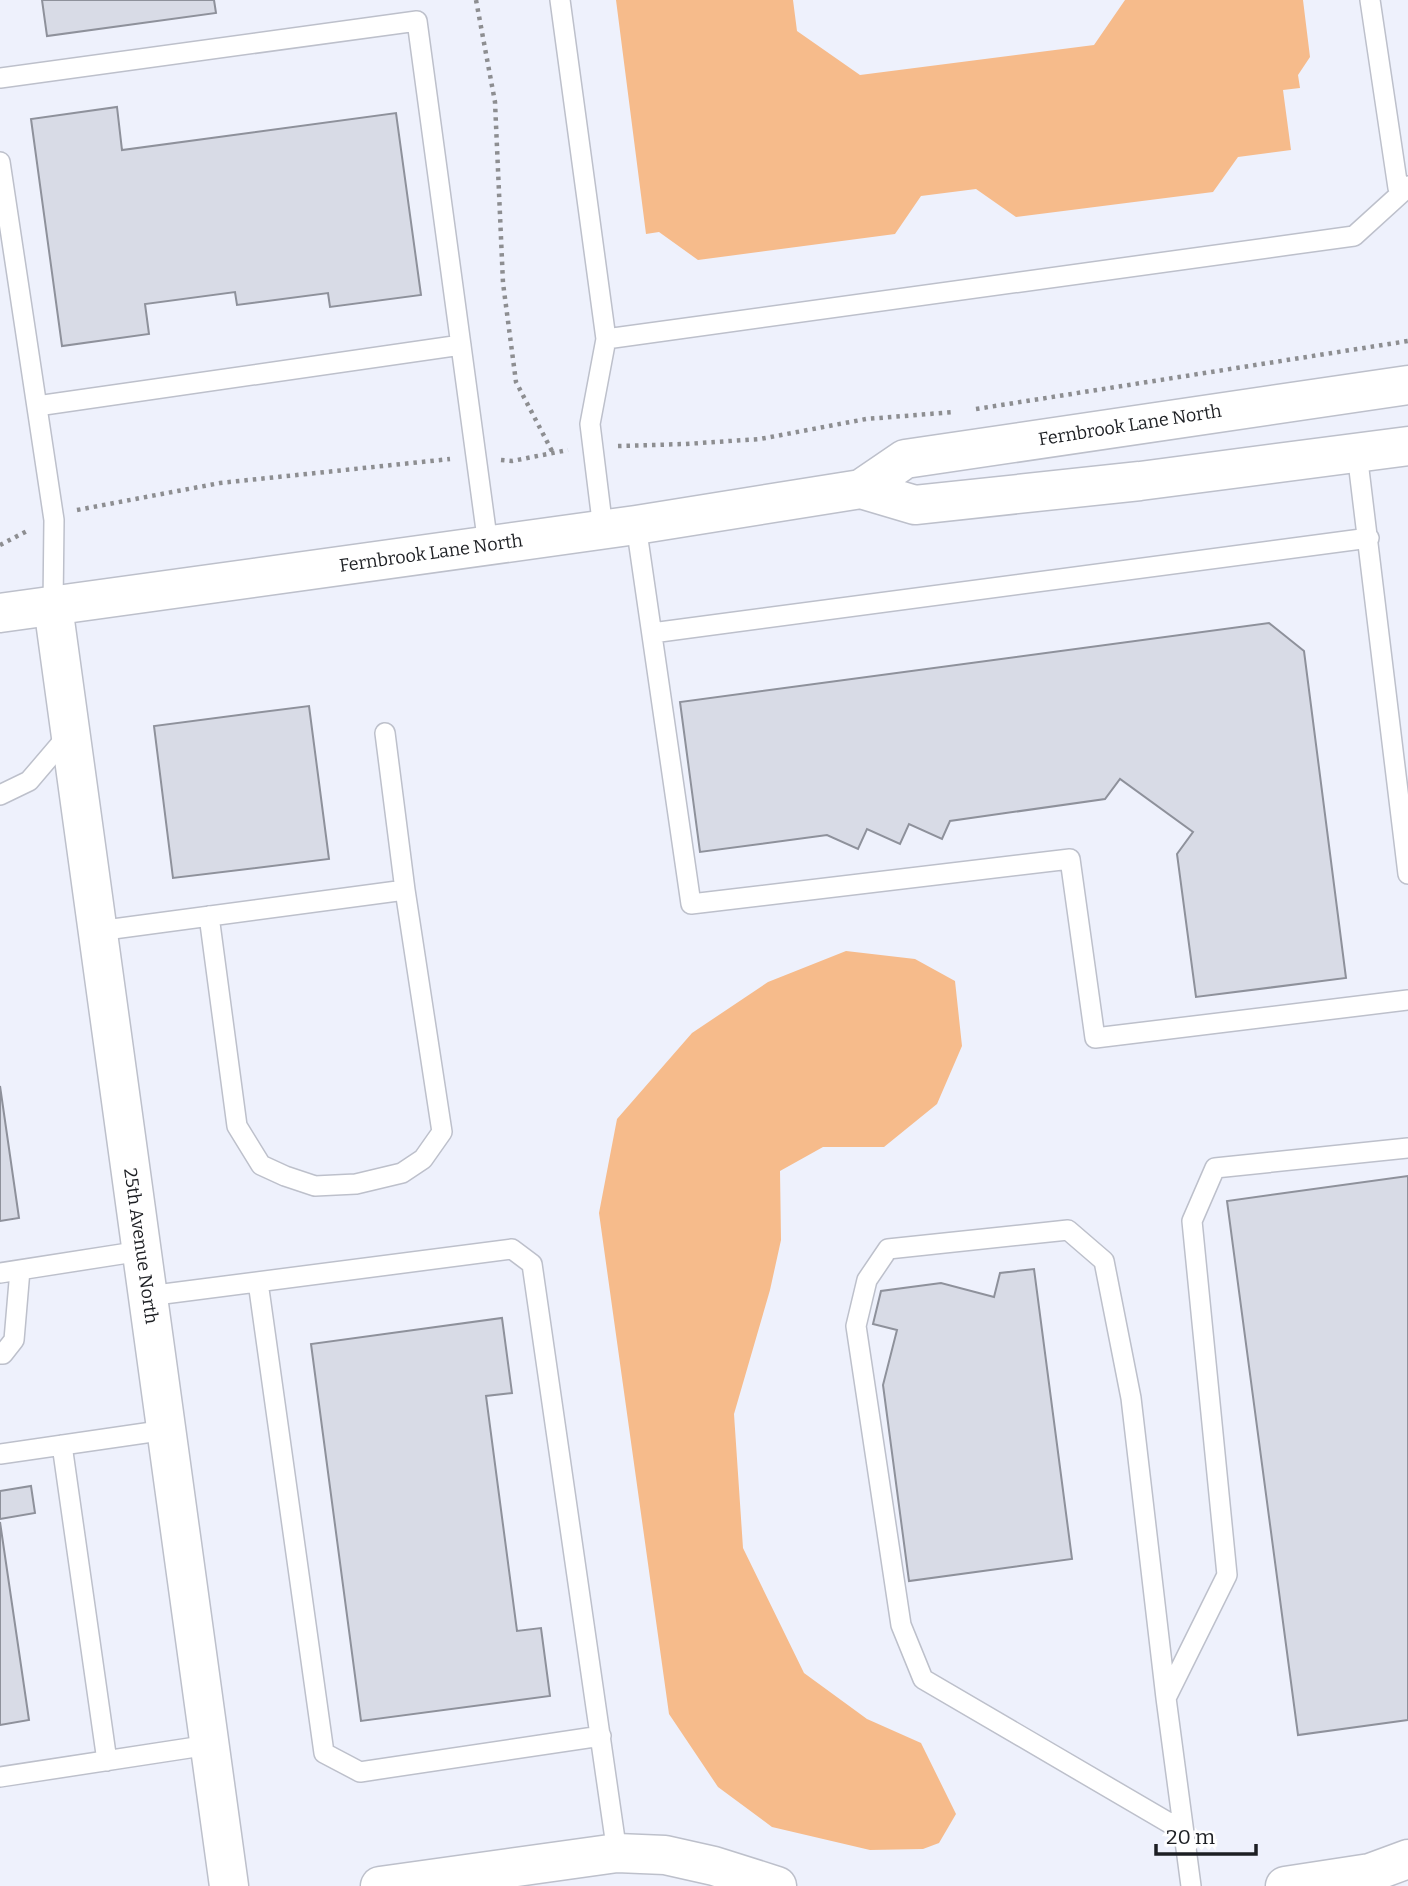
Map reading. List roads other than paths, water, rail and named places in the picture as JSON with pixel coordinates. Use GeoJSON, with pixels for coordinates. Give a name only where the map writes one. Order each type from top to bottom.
{"type":"FeatureCollection","features":[{"type":"Feature","properties":{"kind":"street","name":"Fernbrook Lane North"},"geometry":{"type":"LineString","coordinates":[[0,613],[619,527],[861,489],[905,459],[1408,384]]}},
{"type":"Feature","properties":{"kind":"street","name":"Fernbrook Lane North"},"geometry":{"type":"LineString","coordinates":[[861,489],[915,505],[1140,481],[1408,446]]}},
{"type":"Feature","properties":{"kind":"street","name":"25th Avenue North"},"geometry":{"type":"LineString","coordinates":[[53,606],[229,1886]]}},
{"type":"Feature","properties":{"kind":"street"},"geometry":{"type":"LineString","coordinates":[[380,1886],[618,1853],[665,1855],[722,1868],[777,1886]]}},
{"type":"Feature","properties":{"kind":"street"},"geometry":{"type":"LineString","coordinates":[[1285,1886],[1370,1873],[1408,1859]]}},
{"type":"Feature","properties":{"kind":"lane"},"geometry":{"type":"LineString","coordinates":[[560,0],[606,339],[590,424],[592,447],[652,633],[691,904],[1070,859],[1095,1038],[1408,1000]]}},
{"type":"Feature","properties":{"kind":"lane"},"geometry":{"type":"LineString","coordinates":[[1370,0],[1398,188],[1408,187]]}},
{"type":"Feature","properties":{"kind":"lane"},"geometry":{"type":"LineString","coordinates":[[0,78],[417,21],[488,545]]}},
{"type":"Feature","properties":{"kind":"lane"},"geometry":{"type":"LineString","coordinates":[[0,162],[54,520],[53,606]]}},
{"type":"Feature","properties":{"kind":"lane"},"geometry":{"type":"LineString","coordinates":[[606,339],[1354,236],[1408,187]]}},
{"type":"Feature","properties":{"kind":"lane"},"geometry":{"type":"LineString","coordinates":[[37,406],[461,345]]}},
{"type":"Feature","properties":{"kind":"lane"},"geometry":{"type":"LineString","coordinates":[[1357,453],[1408,874]]}},
{"type":"Feature","properties":{"kind":"lane"},"geometry":{"type":"LineString","coordinates":[[652,633],[1369,538]]}},
{"type":"Feature","properties":{"kind":"lane"},"geometry":{"type":"LineString","coordinates":[[0,795],[29,781],[71,733]]}},
{"type":"Feature","properties":{"kind":"lane"},"geometry":{"type":"LineString","coordinates":[[209,916],[237,1126],[261,1165],[316,1186],[356,1184],[401,1173],[423,1159],[442,1132],[405,890],[385,733]]}},
{"type":"Feature","properties":{"kind":"lane"},"geometry":{"type":"LineString","coordinates":[[98,931],[405,890]]}},
{"type":"Feature","properties":{"kind":"lane"},"geometry":{"type":"LineString","coordinates":[[1166,1698],[1227,1575],[1192,1220],[1215,1168],[1408,1148]]}},
{"type":"Feature","properties":{"kind":"lane"},"geometry":{"type":"LineString","coordinates":[[1183,1831],[923,1679],[901,1625],[856,1326],[867,1280],[888,1249],[1068,1230],[1104,1261],[1131,1398],[1191,1886]]}},
{"type":"Feature","properties":{"kind":"lane"},"geometry":{"type":"LineString","coordinates":[[148,1296],[512,1248],[533,1264],[618,1853]]}},
{"type":"Feature","properties":{"kind":"lane"},"geometry":{"type":"LineString","coordinates":[[0,1273],[141,1251]]}},
{"type":"Feature","properties":{"kind":"lane"},"geometry":{"type":"LineString","coordinates":[[0,1354],[3,1354],[14,1340],[20,1270]]}},
{"type":"Feature","properties":{"kind":"lane"},"geometry":{"type":"LineString","coordinates":[[258,1282],[324,1752],[360,1772],[601,1736]]}},
{"type":"Feature","properties":{"kind":"lane"},"geometry":{"type":"LineString","coordinates":[[0,1454],[166,1430]]}},
{"type":"Feature","properties":{"kind":"lane"},"geometry":{"type":"LineString","coordinates":[[62,1445],[107,1761]]}},
{"type":"Feature","properties":{"kind":"lane"},"geometry":{"type":"LineString","coordinates":[[0,1777],[209,1745]]}}]}
